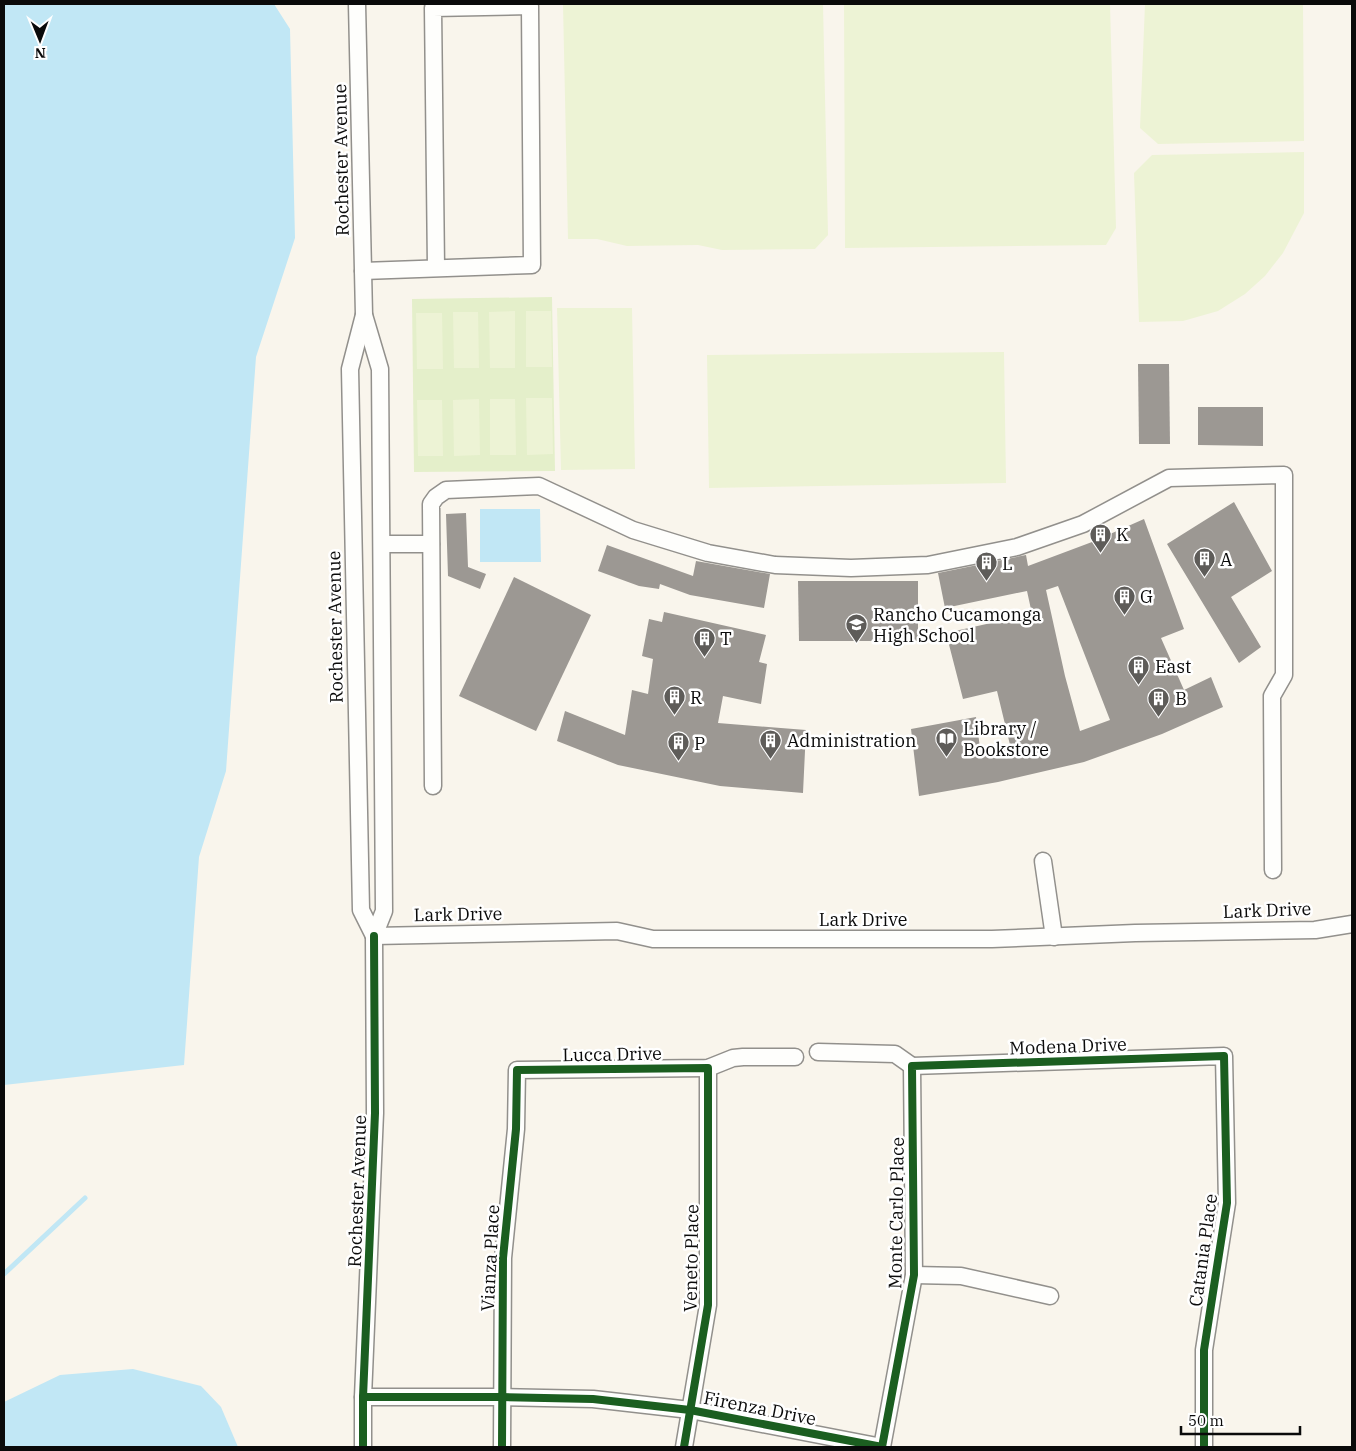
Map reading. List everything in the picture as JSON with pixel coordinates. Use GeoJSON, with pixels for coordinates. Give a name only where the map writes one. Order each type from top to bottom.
{"type":"FeatureCollection","features":[{"type":"Feature","properties":{"kind":"street","name":"Rochester Avenue"},"geometry":{"type":"LineString","coordinates":[[357,4],[364,315],[380,369],[384,911],[374,936],[375,1113],[363,1397],[363,1447]]}},
{"type":"Feature","properties":{"kind":"street"},"geometry":{"type":"LineString","coordinates":[[363,270],[436,268],[532,265],[531,5],[433,8],[436,268]]}},
{"type":"Feature","properties":{"kind":"street","name":"Rochester Avenue"},"geometry":{"type":"LineString","coordinates":[[364,315],[350,369],[350,388],[361,910],[374,936]]}},
{"type":"Feature","properties":{"kind":"street"},"geometry":{"type":"LineString","coordinates":[[433,786],[431,504],[436,497],[446,490],[539,486],[633,530],[708,553],[786,565],[851,568],[928,565],[1017,546],[1083,524],[1169,478],[1284,475],[1284,675],[1272,696],[1273,870]]}},
{"type":"Feature","properties":{"kind":"street"},"geometry":{"type":"LineString","coordinates":[[382,544],[431,544]]}},
{"type":"Feature","properties":{"kind":"street"},"geometry":{"type":"LineString","coordinates":[[1043,861],[1054,937]]}},
{"type":"Feature","properties":{"kind":"street","name":"Lark Drive"},"geometry":{"type":"LineString","coordinates":[[374,936],[616,931],[653,940],[992,939],[1315,930],[1352,924]]}},
{"type":"Feature","properties":{"kind":"street"},"geometry":{"type":"LineString","coordinates":[[818,1052],[895,1054],[912,1066]]}},
{"type":"Feature","properties":{"kind":"street","name":"Modena Drive"},"geometry":{"type":"LineString","coordinates":[[912,1066],[1224,1056]]}},
{"type":"Feature","properties":{"kind":"street","name":"Catania Place"},"geometry":{"type":"LineString","coordinates":[[1204,1447],[1204,1350],[1227,1203],[1224,1056]]}},
{"type":"Feature","properties":{"kind":"street"},"geometry":{"type":"LineString","coordinates":[[708,1068],[733,1058],[795,1057]]}},
{"type":"Feature","properties":{"kind":"street","name":"Monte Carlo Place"},"geometry":{"type":"LineString","coordinates":[[882,1447],[914,1275],[912,1066]]}},
{"type":"Feature","properties":{"kind":"street","name":"Lucca Drive"},"geometry":{"type":"LineString","coordinates":[[517,1070],[708,1068]]}},
{"type":"Feature","properties":{"kind":"street","name":"Veneto Place"},"geometry":{"type":"LineString","coordinates":[[684,1447],[708,1305],[708,1068]]}},
{"type":"Feature","properties":{"kind":"street","name":"Vianza Place"},"geometry":{"type":"LineString","coordinates":[[502,1447],[503,1258],[516,1129],[517,1070]]}},
{"type":"Feature","properties":{"kind":"street"},"geometry":{"type":"LineString","coordinates":[[914,1275],[960,1276],[1050,1296]]}},
{"type":"Feature","properties":{"kind":"street","name":"Firenza Drive"},"geometry":{"type":"LineString","coordinates":[[363,1397],[502,1397],[593,1400],[690,1410],[882,1447]]}},
{"type":"Feature","properties":{"kind":"green space"},"geometry":{"type":"Polygon","coordinates":[[[563,4],[823,4],[828,235],[815,249],[722,250],[698,245],[627,246],[597,239],[568,239],[563,4]]]}},
{"type":"Feature","properties":{"kind":"green space"},"geometry":{"type":"Polygon","coordinates":[[[844,4],[1110,4],[1116,228],[1106,245],[845,248],[844,4]]]}},
{"type":"Feature","properties":{"kind":"green space"},"geometry":{"type":"Polygon","coordinates":[[[1145,4],[1303,4],[1304,141],[1158,144],[1140,128],[1145,4]]]}},
{"type":"Feature","properties":{"kind":"green space"},"geometry":{"type":"Polygon","coordinates":[[[1304,152],[1304,213],[1283,253],[1265,276],[1245,294],[1218,311],[1183,321],[1139,322],[1134,173],[1152,155],[1304,152]]]}},
{"type":"Feature","properties":{"kind":"green space"},"geometry":{"type":"Polygon","coordinates":[[[552,297],[555,471],[414,472],[412,299],[552,297]]]}},
{"type":"Feature","properties":{"kind":"green space"},"geometry":{"type":"Polygon","coordinates":[[[557,308],[632,308],[635,469],[561,470],[557,308]]]}},
{"type":"Feature","properties":{"kind":"green space"},"geometry":{"type":"Polygon","coordinates":[[[515,311],[515,368],[490,368],[489,312],[515,311]]]}},
{"type":"Feature","properties":{"kind":"green space"},"geometry":{"type":"Polygon","coordinates":[[[526,311],[551,311],[552,367],[526,367],[526,311]]]}},
{"type":"Feature","properties":{"kind":"green space"},"geometry":{"type":"Polygon","coordinates":[[[453,312],[478,312],[479,368],[454,368],[453,312]]]}},
{"type":"Feature","properties":{"kind":"green space"},"geometry":{"type":"Polygon","coordinates":[[[416,313],[442,313],[443,369],[417,369],[416,313]]]}},
{"type":"Feature","properties":{"kind":"green space"},"geometry":{"type":"Polygon","coordinates":[[[1004,352],[1006,483],[709,488],[707,355],[1004,352]]]}},
{"type":"Feature","properties":{"kind":"green space"},"geometry":{"type":"Polygon","coordinates":[[[526,398],[552,398],[553,454],[527,455],[526,398]]]}},
{"type":"Feature","properties":{"kind":"green space"},"geometry":{"type":"Polygon","coordinates":[[[479,399],[480,455],[454,456],[453,400],[479,399]]]}},
{"type":"Feature","properties":{"kind":"green space"},"geometry":{"type":"Polygon","coordinates":[[[490,399],[515,399],[516,455],[490,455],[490,399]]]}},
{"type":"Feature","properties":{"kind":"green space"},"geometry":{"type":"Polygon","coordinates":[[[417,400],[442,400],[443,456],[418,456],[417,400]]]}},
{"type":"Feature","properties":{"kind":"water"},"geometry":{"type":"Polygon","coordinates":[[[4,4],[274,4],[290,29],[295,238],[256,357],[226,771],[199,857],[184,1065],[4,1085],[4,4]]]}},
{"type":"Feature","properties":{"kind":"water"},"geometry":{"type":"Polygon","coordinates":[[[480,509],[540,509],[541,562],[480,562],[480,509]]]}},
{"type":"Feature","properties":{"kind":"water"},"geometry":{"type":"Polygon","coordinates":[[[133,1369],[201,1386],[221,1407],[238,1447],[4,1447],[4,1402],[60,1375],[133,1369]]]}},
{"type":"Feature","properties":{"kind":"building"},"geometry":{"type":"Polygon","coordinates":[[[1138,364],[1169,364],[1170,444],[1139,444],[1138,364]]]}},
{"type":"Feature","properties":{"kind":"building"},"geometry":{"type":"Polygon","coordinates":[[[1198,407],[1263,407],[1263,446],[1198,445],[1198,407]]]}},
{"type":"Feature","properties":{"kind":"building","name":"A"},"geometry":{"type":"Polygon","coordinates":[[[1234,502],[1272,571],[1231,597],[1261,647],[1239,663],[1167,544],[1234,502]]]}},
{"type":"Feature","properties":{"kind":"building"},"geometry":{"type":"Polygon","coordinates":[[[466,513],[468,567],[486,574],[480,589],[448,576],[446,514],[466,513]]]}},
{"type":"Feature","properties":{"kind":"building"},"geometry":{"type":"Polygon","coordinates":[[[1144,519],[1184,629],[1161,638],[1184,690],[1211,677],[1223,707],[1162,734],[1084,762],[998,782],[919,796],[911,729],[976,717],[981,756],[1011,749],[997,691],[963,699],[946,633],[1032,614],[1027,591],[945,608],[938,573],[1026,555],[1028,566],[1092,542],[1144,519]],[[1058,586],[1046,590],[1065,676],[1080,731],[1110,720],[1058,586]]]}},
{"type":"Feature","properties":{"kind":"building"},"geometry":{"type":"Polygon","coordinates":[[[607,545],[693,576],[696,561],[770,574],[764,608],[690,595],[660,584],[659,589],[639,586],[598,571],[607,545]]]}},
{"type":"Feature","properties":{"kind":"building"},"geometry":{"type":"Polygon","coordinates":[[[514,577],[591,615],[536,731],[459,696],[514,577]]]}},
{"type":"Feature","properties":{"kind":"building"},"geometry":{"type":"Polygon","coordinates":[[[798,581],[918,581],[918,641],[799,641],[798,581]]]}},
{"type":"Feature","properties":{"kind":"building"},"geometry":{"type":"Polygon","coordinates":[[[664,612],[766,635],[759,662],[767,664],[761,704],[723,696],[718,723],[806,730],[803,793],[720,786],[618,765],[557,741],[565,711],[625,735],[632,690],[648,694],[653,659],[642,656],[649,619],[662,622],[664,612]]]}},
{"type":"Feature","properties":{"kind":"waterway"},"geometry":{"type":"LineString","coordinates":[[4,1274],[85,1198]]}},
{"type":"Feature","properties":{"kind":"cycle path"},"geometry":{"type":"LineString","coordinates":[[363,1447],[363,1397],[375,1113],[374,936]]}},
{"type":"Feature","properties":{"kind":"cycle path"},"geometry":{"type":"LineString","coordinates":[[363,1397],[593,1399],[690,1410],[882,1447],[914,1275],[912,1066],[1224,1056],[1227,1203],[1204,1350],[1204,1447]]}},
{"type":"Feature","properties":{"kind":"cycle path"},"geometry":{"type":"LineString","coordinates":[[502,1447],[503,1258],[516,1129],[517,1070],[708,1068],[708,1305],[684,1447]]}},
{"type":"Feature","properties":{"kind":"place","name":"K"},"geometry":{"type":"Point","coordinates":[1100,553]}},
{"type":"Feature","properties":{"kind":"place","name":"A"},"geometry":{"type":"Point","coordinates":[1204,578]}},
{"type":"Feature","properties":{"kind":"place","name":"L"},"geometry":{"type":"Point","coordinates":[986,582]}},
{"type":"Feature","properties":{"kind":"place","name":"G"},"geometry":{"type":"Point","coordinates":[1124,615]}},
{"type":"Feature","properties":{"kind":"place","name":"Rancho Cucamonga High School"},"geometry":{"type":"Point","coordinates":[857,643]}},
{"type":"Feature","properties":{"kind":"place","name":"T"},"geometry":{"type":"Point","coordinates":[704,657]}},
{"type":"Feature","properties":{"kind":"place","name":"East"},"geometry":{"type":"Point","coordinates":[1139,685]}},
{"type":"Feature","properties":{"kind":"place","name":"R"},"geometry":{"type":"Point","coordinates":[674,716]}},
{"type":"Feature","properties":{"kind":"place","name":"B"},"geometry":{"type":"Point","coordinates":[1159,717]}},
{"type":"Feature","properties":{"kind":"place","name":"Library / Bookstore"},"geometry":{"type":"Point","coordinates":[947,757]}},
{"type":"Feature","properties":{"kind":"place","name":"Administration"},"geometry":{"type":"Point","coordinates":[771,759]}},
{"type":"Feature","properties":{"kind":"place","name":"P"},"geometry":{"type":"Point","coordinates":[678,762]}}]}
